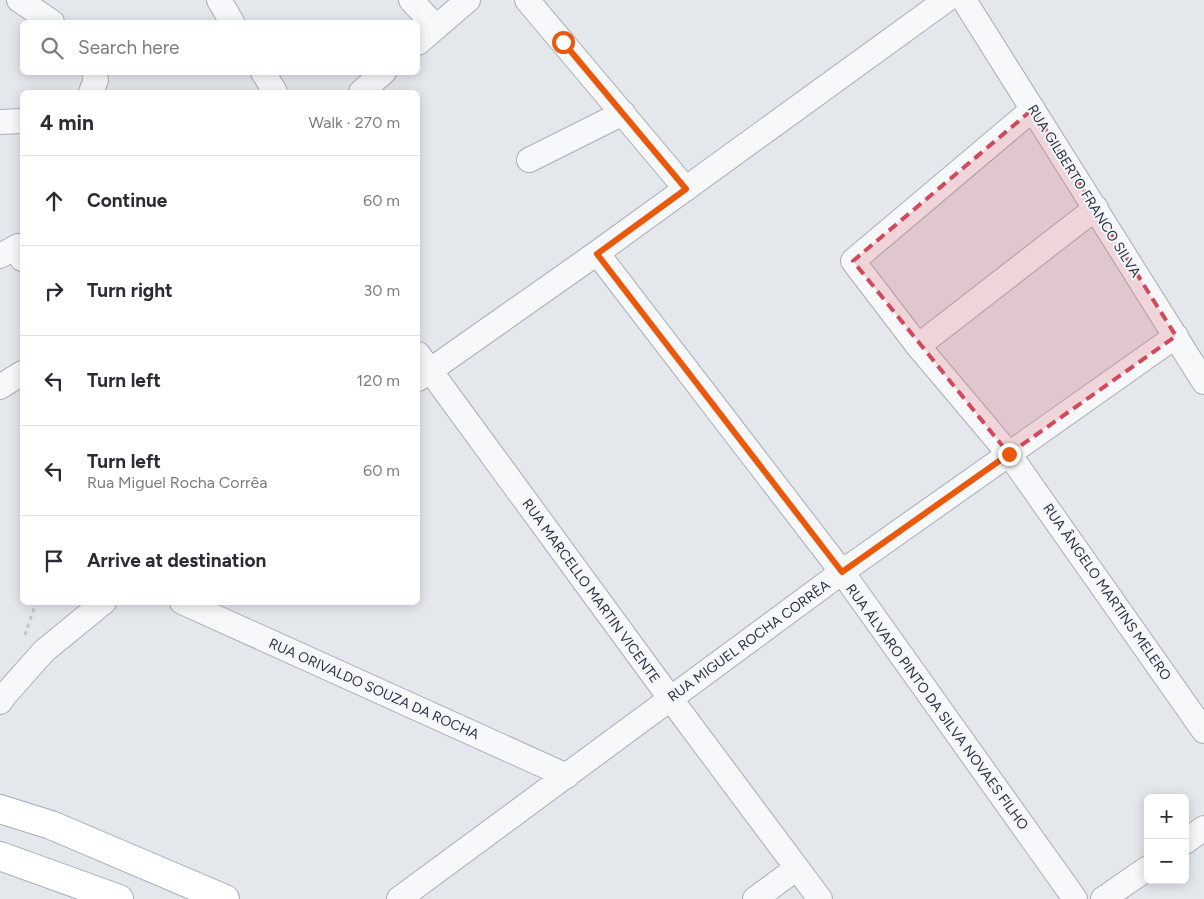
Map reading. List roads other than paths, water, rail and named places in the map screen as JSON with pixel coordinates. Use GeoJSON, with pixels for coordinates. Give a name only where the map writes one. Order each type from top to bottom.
{"type":"FeatureCollection","features":[{"type":"Feature","properties":{"kind":"main road"},"geometry":{"type":"LineString","coordinates":[[0,809],[51,825],[225,899]]}},
{"type":"Feature","properties":{"kind":"main road"},"geometry":{"type":"LineString","coordinates":[[0,856],[119,899]]}},
{"type":"Feature","properties":{"kind":"street"},"geometry":{"type":"LineString","coordinates":[[19,0],[49,20]]}},
{"type":"Feature","properties":{"kind":"street"},"geometry":{"type":"LineString","coordinates":[[219,0],[231,20]]}},
{"type":"Feature","properties":{"kind":"street"},"geometry":{"type":"LineString","coordinates":[[410,0],[436,27]]}},
{"type":"Feature","properties":{"kind":"street"},"geometry":{"type":"LineString","coordinates":[[420,41],[468,0]]}},
{"type":"Feature","properties":{"kind":"street"},"geometry":{"type":"LineString","coordinates":[[527,0],[686,189]]}},
{"type":"Feature","properties":{"kind":"street"},"geometry":{"type":"LineString","coordinates":[[421,368],[597,254],[946,0]]}},
{"type":"Feature","properties":{"kind":"street","name":"RUA GILBERTO FRANCO SILVA"},"geometry":{"type":"LineString","coordinates":[[964,0],[1204,382]]}},
{"type":"Feature","properties":{"kind":"street"},"geometry":{"type":"LineString","coordinates":[[92,90],[96,80],[95,75]]}},
{"type":"Feature","properties":{"kind":"street"},"geometry":{"type":"LineString","coordinates":[[264,75],[274,90]]}},
{"type":"Feature","properties":{"kind":"street"},"geometry":{"type":"LineString","coordinates":[[363,90],[381,75]]}},
{"type":"Feature","properties":{"kind":"street","name":"RUA ÂNGELO MARTINS MELERO"},"geometry":{"type":"LineString","coordinates":[[1033,109],[853,261],[918,346],[1009,454],[1204,730]]}},
{"type":"Feature","properties":{"kind":"street"},"geometry":{"type":"LineString","coordinates":[[529,160],[623,113]]}},
{"type":"Feature","properties":{"kind":"street"},"geometry":{"type":"LineString","coordinates":[[0,122],[20,121]]}},
{"type":"Feature","properties":{"kind":"street"},"geometry":{"type":"LineString","coordinates":[[918,346],[1096,208]]}},
{"type":"Feature","properties":{"kind":"street"},"geometry":{"type":"LineString","coordinates":[[0,256],[18,246],[20,253]]}},
{"type":"Feature","properties":{"kind":"street","name":"RUA ÁLVARO PINTO DA SILVA NOVAES FILHO"},"geometry":{"type":"LineString","coordinates":[[597,254],[842,572],[1075,899]]}},
{"type":"Feature","properties":{"kind":"street","name":"RUA MIGUEL ROCHA CORRÊA"},"geometry":{"type":"LineString","coordinates":[[399,899],[842,572],[1176,336]]}},
{"type":"Feature","properties":{"kind":"street","name":"RUA MARCELLO MARTIN VICENTE"},"geometry":{"type":"LineString","coordinates":[[421,368],[820,899]]}},
{"type":"Feature","properties":{"kind":"street"},"geometry":{"type":"LineString","coordinates":[[0,387],[20,374]]}},
{"type":"Feature","properties":{"kind":"street"},"geometry":{"type":"LineString","coordinates":[[0,702],[44,651],[100,605]]}},
{"type":"Feature","properties":{"kind":"street","name":"RUA ORIVALDO SOUZA DA ROCHA"},"geometry":{"type":"LineString","coordinates":[[189,605],[567,776]]}},
{"type":"Feature","properties":{"kind":"street"},"geometry":{"type":"LineString","coordinates":[[1189,839],[1204,828]]}},
{"type":"Feature","properties":{"kind":"street"},"geometry":{"type":"LineString","coordinates":[[755,899],[797,868]]}},
{"type":"Feature","properties":{"kind":"street"},"geometry":{"type":"LineString","coordinates":[[1103,899],[1144,871]]}}]}
